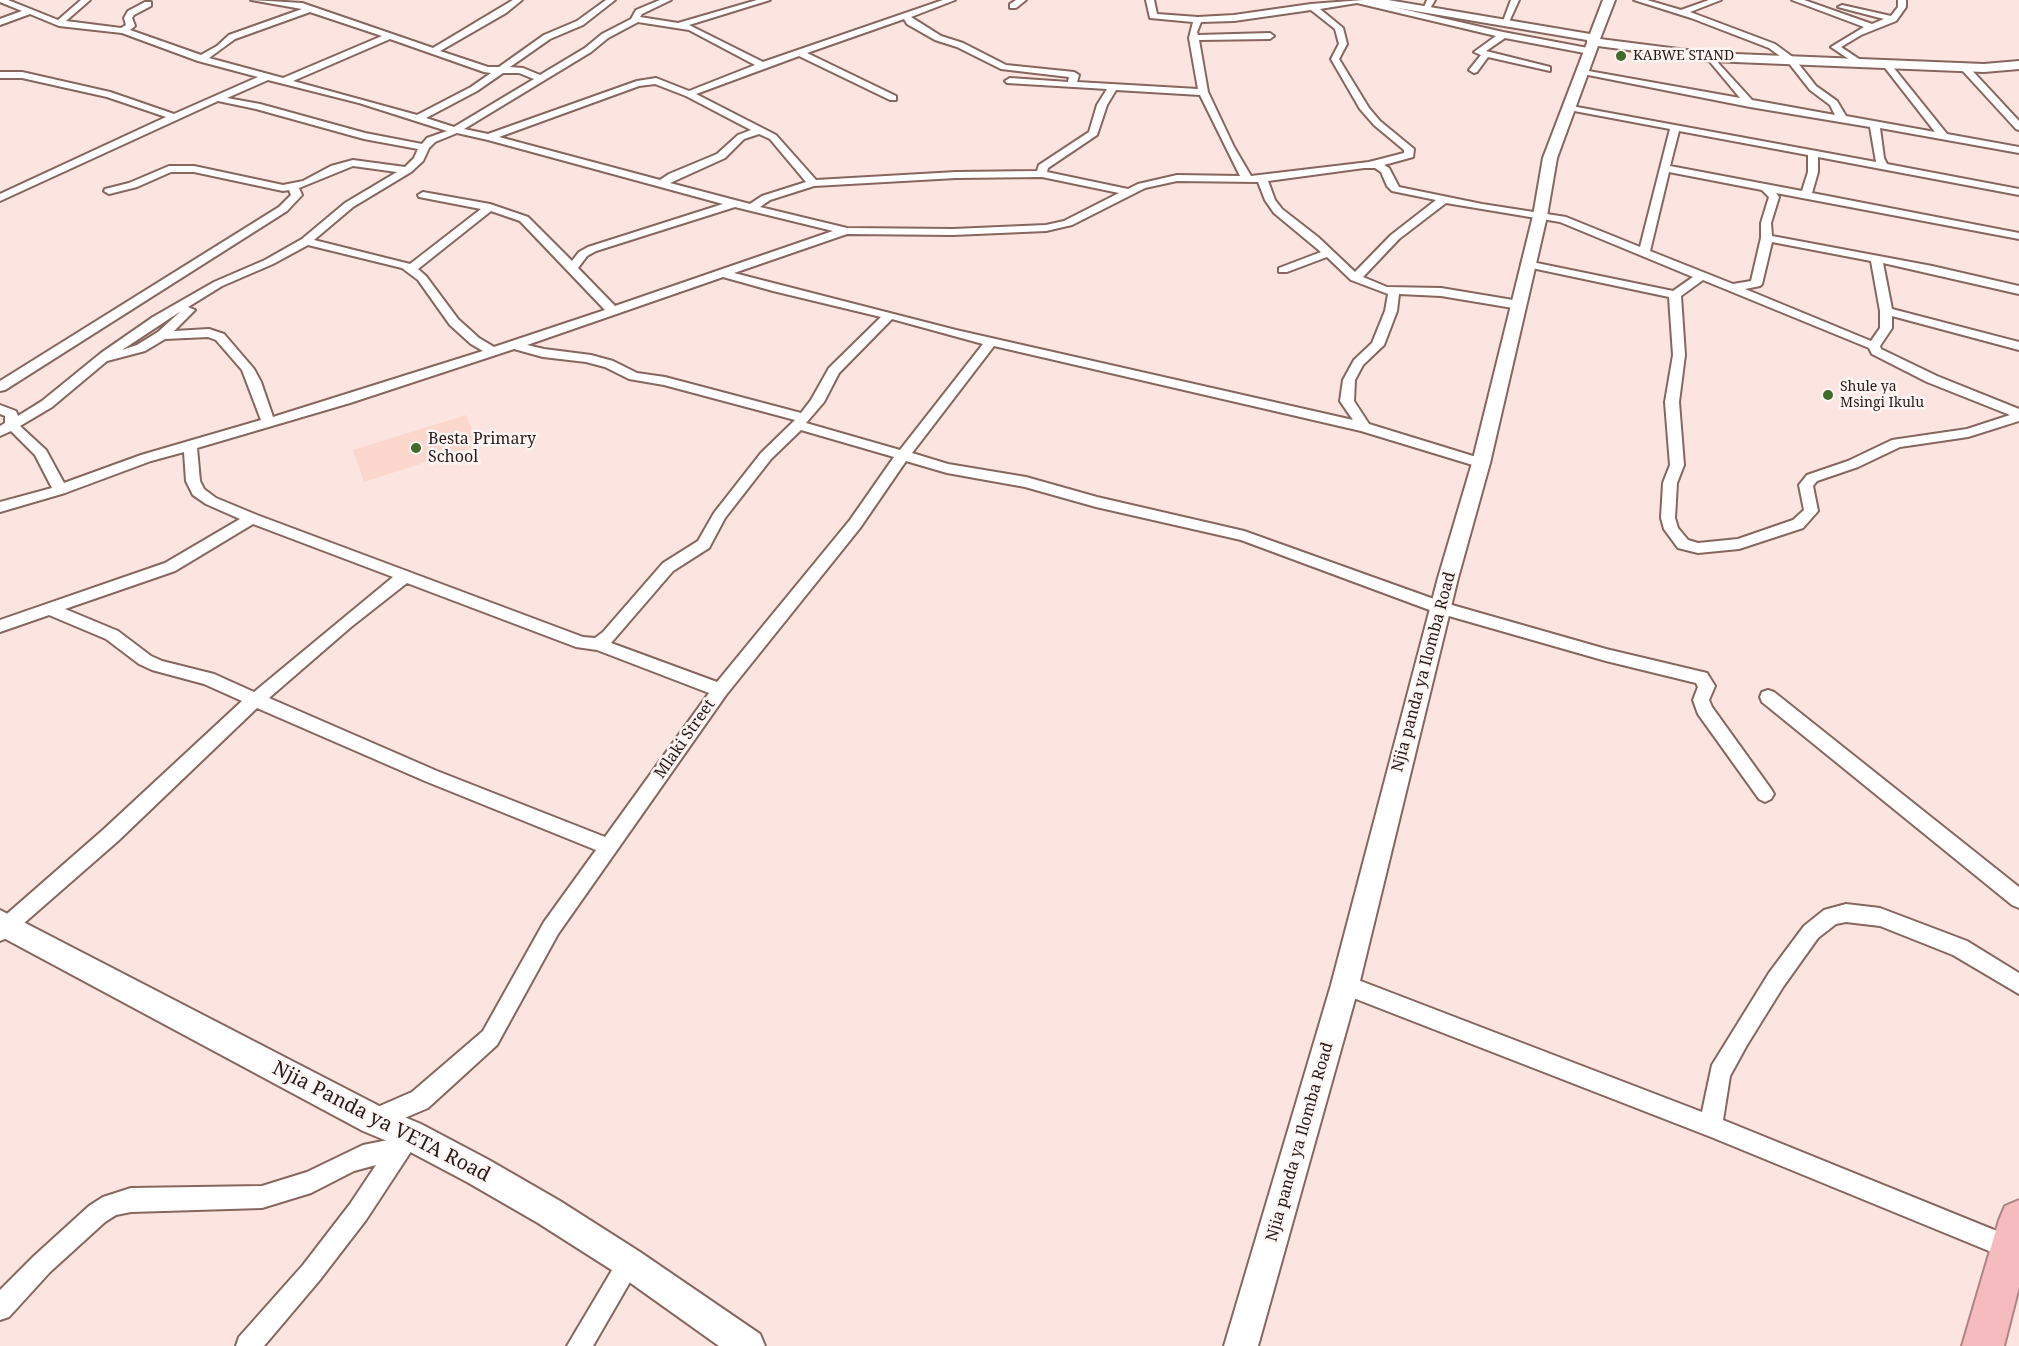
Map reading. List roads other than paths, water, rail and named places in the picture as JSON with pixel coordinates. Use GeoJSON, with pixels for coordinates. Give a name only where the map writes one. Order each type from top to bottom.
{"type":"FeatureCollection","features":[{"type":"Feature","properties":{"kind":"highway"},"geometry":{"type":"LineString","coordinates":[[1983,1346],[2015,1234]]}},
{"type":"Feature","properties":{"kind":"street"},"geometry":{"type":"LineString","coordinates":[[1,0],[59,23],[123,31],[201,59],[455,130],[817,224],[847,231],[953,232],[1046,228],[1076,219],[1152,182],[1170,179],[1262,179],[1373,164],[1409,155],[1408,149],[1365,110],[1335,59],[1343,44],[1339,28],[1311,6]]}},
{"type":"Feature","properties":{"kind":"street"},"geometry":{"type":"LineString","coordinates":[[59,23],[86,0]]}},
{"type":"Feature","properties":{"kind":"street"},"geometry":{"type":"LineString","coordinates":[[255,0],[299,5],[433,49],[487,70],[520,70],[540,78]]}},
{"type":"Feature","properties":{"kind":"street"},"geometry":{"type":"LineString","coordinates":[[498,0],[508,6]]}},
{"type":"Feature","properties":{"kind":"street"},"geometry":{"type":"LineString","coordinates":[[433,49],[504,11],[518,0]]}},
{"type":"Feature","properties":{"kind":"street"},"geometry":{"type":"LineString","coordinates":[[417,118],[474,89],[547,38],[580,23],[611,0]]}},
{"type":"Feature","properties":{"kind":"street"},"geometry":{"type":"LineString","coordinates":[[6,429],[61,393],[98,362],[158,320],[218,284],[306,241],[349,205],[407,170],[431,140],[455,130],[588,51],[598,41],[630,24],[639,12],[667,0]]}},
{"type":"Feature","properties":{"kind":"street"},"geometry":{"type":"LineString","coordinates":[[681,25],[766,0]]}},
{"type":"Feature","properties":{"kind":"street"},"geometry":{"type":"LineString","coordinates":[[922,0],[934,5]]}},
{"type":"Feature","properties":{"kind":"street"},"geometry":{"type":"LineString","coordinates":[[689,94],[761,65],[951,0]]}},
{"type":"Feature","properties":{"kind":"street"},"geometry":{"type":"LineString","coordinates":[[1012,6],[1022,0]]}},
{"type":"Feature","properties":{"kind":"street"},"geometry":{"type":"LineString","coordinates":[[1150,0],[1153,16],[1198,20],[1242,17],[1311,6],[1357,2],[1503,35],[1710,57],[1994,68],[2019,65]]}},
{"type":"Feature","properties":{"kind":"street"},"geometry":{"type":"LineString","coordinates":[[1368,0],[1428,5],[1592,43]]}},
{"type":"Feature","properties":{"kind":"street"},"geometry":{"type":"LineString","coordinates":[[1505,22],[1515,0]]}},
{"type":"Feature","properties":{"kind":"street","name":"Njia panda ya Ilomba Road"},"geometry":{"type":"LineString","coordinates":[[1241,1346],[1345,985],[1383,828],[1482,463],[1540,216],[1550,158],[1609,0]]}},
{"type":"Feature","properties":{"kind":"street"},"geometry":{"type":"LineString","coordinates":[[1638,0],[1683,12],[1767,44],[1791,60],[1813,88],[1834,103],[1843,121]]}},
{"type":"Feature","properties":{"kind":"street"},"geometry":{"type":"LineString","coordinates":[[1683,12],[1716,0]]}},
{"type":"Feature","properties":{"kind":"street"},"geometry":{"type":"LineString","coordinates":[[1796,0],[1871,27]]}},
{"type":"Feature","properties":{"kind":"street"},"geometry":{"type":"LineString","coordinates":[[1822,0],[1893,19]]}},
{"type":"Feature","properties":{"kind":"street"},"geometry":{"type":"LineString","coordinates":[[1859,63],[1835,47],[1844,39],[1893,19],[1902,7],[1902,0]]}},
{"type":"Feature","properties":{"kind":"street"},"geometry":{"type":"LineString","coordinates":[[123,31],[130,26],[128,18],[130,13],[148,4]]}},
{"type":"Feature","properties":{"kind":"street"},"geometry":{"type":"LineString","coordinates":[[201,59],[220,48],[232,37],[310,9]]}},
{"type":"Feature","properties":{"kind":"street"},"geometry":{"type":"LineString","coordinates":[[0,22],[28,12]]}},
{"type":"Feature","properties":{"kind":"street"},"geometry":{"type":"LineString","coordinates":[[906,16],[910,22],[938,38],[960,45],[1004,67],[1073,75],[1075,76],[1071,86]]}},
{"type":"Feature","properties":{"kind":"street"},"geometry":{"type":"LineString","coordinates":[[635,19],[681,25],[761,65]]}},
{"type":"Feature","properties":{"kind":"street"},"geometry":{"type":"LineString","coordinates":[[1198,20],[1195,23],[1193,38],[1203,92],[1246,178]]}},
{"type":"Feature","properties":{"kind":"street"},"geometry":{"type":"LineString","coordinates":[[1503,35],[1478,51],[1546,69]]}},
{"type":"Feature","properties":{"kind":"street"},"geometry":{"type":"LineString","coordinates":[[284,81],[390,36]]}},
{"type":"Feature","properties":{"kind":"street"},"geometry":{"type":"LineString","coordinates":[[1193,38],[1270,36]]}},
{"type":"Feature","properties":{"kind":"street"},"geometry":{"type":"LineString","coordinates":[[798,52],[893,98]]}},
{"type":"Feature","properties":{"kind":"street"},"geometry":{"type":"LineString","coordinates":[[1474,70],[1488,53]]}},
{"type":"Feature","properties":{"kind":"street"},"geometry":{"type":"LineString","coordinates":[[1710,57],[1750,104]]}},
{"type":"Feature","properties":{"kind":"street"},"geometry":{"type":"LineString","coordinates":[[745,71],[751,60]]}},
{"type":"Feature","properties":{"kind":"street"},"geometry":{"type":"LineString","coordinates":[[1886,64],[1944,137]]}},
{"type":"Feature","properties":{"kind":"street"},"geometry":{"type":"LineString","coordinates":[[1964,67],[2019,126]]}},
{"type":"Feature","properties":{"kind":"street"},"geometry":{"type":"LineString","coordinates":[[1583,73],[1843,121],[2019,150]]}},
{"type":"Feature","properties":{"kind":"street"},"geometry":{"type":"LineString","coordinates":[[0,75],[22,75],[110,95],[174,117]]}},
{"type":"Feature","properties":{"kind":"street"},"geometry":{"type":"LineString","coordinates":[[0,198],[8,186],[30,184],[215,98],[267,77]]}},
{"type":"Feature","properties":{"kind":"street"},"geometry":{"type":"LineString","coordinates":[[489,137],[650,81],[661,82],[760,130],[779,143],[813,183]]}},
{"type":"Feature","properties":{"kind":"street"},"geometry":{"type":"LineString","coordinates":[[1010,81],[1203,92]]}},
{"type":"Feature","properties":{"kind":"street"},"geometry":{"type":"LineString","coordinates":[[1042,174],[1043,167],[1094,133],[1102,105],[1113,88]]}},
{"type":"Feature","properties":{"kind":"street"},"geometry":{"type":"LineString","coordinates":[[215,98],[267,108],[364,136],[423,150]]}},
{"type":"Feature","properties":{"kind":"street"},"geometry":{"type":"LineString","coordinates":[[1569,107],[2019,192]]}},
{"type":"Feature","properties":{"kind":"street"},"geometry":{"type":"LineString","coordinates":[[1875,125],[1878,151],[1883,166]]}},
{"type":"Feature","properties":{"kind":"street"},"geometry":{"type":"LineString","coordinates":[[1644,251],[1675,127]]}},
{"type":"Feature","properties":{"kind":"street"},"geometry":{"type":"LineString","coordinates":[[663,183],[673,176],[721,156],[741,137],[760,130]]}},
{"type":"Feature","properties":{"kind":"street"},"geometry":{"type":"LineString","coordinates":[[383,165],[423,150]]}},
{"type":"Feature","properties":{"kind":"street"},"geometry":{"type":"LineString","coordinates":[[1806,195],[1814,172],[1813,154]]}},
{"type":"Feature","properties":{"kind":"street"},"geometry":{"type":"LineString","coordinates":[[109,191],[133,185],[162,170],[172,169],[195,169],[280,188],[293,187],[312,181],[353,163],[383,165],[407,170]]}},
{"type":"Feature","properties":{"kind":"street"},"geometry":{"type":"LineString","coordinates":[[1373,164],[1385,170],[1394,188],[1443,200],[1562,219],[1874,346],[1879,354],[1932,379],[2019,414]]}},
{"type":"Feature","properties":{"kind":"street"},"geometry":{"type":"LineString","coordinates":[[1664,168],[2019,236]]}},
{"type":"Feature","properties":{"kind":"street"},"geometry":{"type":"LineString","coordinates":[[753,207],[766,198],[813,183],[860,178],[902,179],[956,175],[1042,174],[1128,192]]}},
{"type":"Feature","properties":{"kind":"street"},"geometry":{"type":"LineString","coordinates":[[1262,179],[1270,200],[1278,211],[1314,239],[1355,278],[1376,288],[1394,291],[1440,292],[1519,304]]}},
{"type":"Feature","properties":{"kind":"street"},"geometry":{"type":"LineString","coordinates":[[0,387],[283,209],[297,195],[293,187]]}},
{"type":"Feature","properties":{"kind":"street"},"geometry":{"type":"LineString","coordinates":[[1765,187],[1774,197]]}},
{"type":"Feature","properties":{"kind":"street"},"geometry":{"type":"LineString","coordinates":[[1774,197],[1794,193]]}},
{"type":"Feature","properties":{"kind":"street"},"geometry":{"type":"LineString","coordinates":[[423,195],[490,207],[524,219],[614,312]]}},
{"type":"Feature","properties":{"kind":"street"},"geometry":{"type":"LineString","coordinates":[[1758,300],[1756,284],[1767,238],[1766,223],[1774,197]]}},
{"type":"Feature","properties":{"kind":"street"},"geometry":{"type":"LineString","coordinates":[[1355,278],[1395,237],[1443,200]]}},
{"type":"Feature","properties":{"kind":"street"},"geometry":{"type":"LineString","coordinates":[[560,257],[587,251],[735,204]]}},
{"type":"Feature","properties":{"kind":"street"},"geometry":{"type":"LineString","coordinates":[[411,269],[490,207]]}},
{"type":"Feature","properties":{"kind":"street"},"geometry":{"type":"LineString","coordinates":[[817,224],[820,237]]}},
{"type":"Feature","properties":{"kind":"street"},"geometry":{"type":"LineString","coordinates":[[0,507],[60,490],[190,445],[395,384],[614,312],[820,237],[847,231]]}},
{"type":"Feature","properties":{"kind":"street"},"geometry":{"type":"LineString","coordinates":[[1767,238],[1932,268],[2019,290]]}},
{"type":"Feature","properties":{"kind":"street"},"geometry":{"type":"LineString","coordinates":[[306,241],[402,264],[411,269],[422,278],[454,322],[475,341],[492,351]]}},
{"type":"Feature","properties":{"kind":"street"},"geometry":{"type":"LineString","coordinates":[[571,270],[587,251]]}},
{"type":"Feature","properties":{"kind":"street"},"geometry":{"type":"LineString","coordinates":[[1283,270],[1327,253]]}},
{"type":"Feature","properties":{"kind":"street"},"geometry":{"type":"LineString","coordinates":[[1874,346],[1886,328],[1886,311],[1876,259]]}},
{"type":"Feature","properties":{"kind":"street"},"geometry":{"type":"LineString","coordinates":[[1527,264],[1675,295],[1700,277]]}},
{"type":"Feature","properties":{"kind":"street"},"geometry":{"type":"LineString","coordinates":[[723,273],[777,289],[890,315],[991,342],[1364,427],[1482,463]]}},
{"type":"Feature","properties":{"kind":"street"},"geometry":{"type":"LineString","coordinates":[[98,362],[132,351],[162,335],[186,312],[242,274]]}},
{"type":"Feature","properties":{"kind":"street"},"geometry":{"type":"LineString","coordinates":[[1727,288],[1756,284]]}},
{"type":"Feature","properties":{"kind":"street"},"geometry":{"type":"LineString","coordinates":[[1364,427],[1347,400],[1349,380],[1358,363],[1378,345],[1391,311],[1394,291]]}},
{"type":"Feature","properties":{"kind":"street"},"geometry":{"type":"LineString","coordinates":[[1675,295],[1676,340],[1679,355],[1672,402],[1677,465],[1670,483],[1668,518],[1671,529],[1680,541],[1688,546],[1698,548],[1739,544],[1798,524],[1810,511],[1806,485],[1812,478],[1852,464],[1897,443],[1968,433],[2010,421],[2019,414]]}},
{"type":"Feature","properties":{"kind":"street"},"geometry":{"type":"LineString","coordinates":[[1886,311],[2019,346]]}},
{"type":"Feature","properties":{"kind":"street"},"geometry":{"type":"LineString","coordinates":[[598,644],[609,636],[668,567],[704,544],[719,516],[766,456],[817,402],[834,371],[890,315]]}},
{"type":"Feature","properties":{"kind":"street"},"geometry":{"type":"LineString","coordinates":[[162,335],[209,333],[220,337],[248,369],[255,382],[268,422]]}},
{"type":"Feature","properties":{"kind":"street","name":"Mlaki Street"},"geometry":{"type":"LineString","coordinates":[[374,1120],[420,1100],[481,1048],[496,1027],[550,928],[720,690],[855,524],[903,455],[991,342]]}},
{"type":"Feature","properties":{"kind":"street"},"geometry":{"type":"LineString","coordinates":[[514,345],[543,353],[587,358],[609,364],[634,376],[665,381],[947,468],[1026,482],[1096,502],[1244,536],[1441,608],[1606,655],[1703,679],[1707,686],[1701,700],[1704,709],[1765,794]]}},
{"type":"Feature","properties":{"kind":"street"},"geometry":{"type":"LineString","coordinates":[[0,409],[11,414],[6,429]]}},
{"type":"Feature","properties":{"kind":"street"},"geometry":{"type":"LineString","coordinates":[[6,429],[41,453],[60,490]]}},
{"type":"Feature","properties":{"kind":"street"},"geometry":{"type":"LineString","coordinates":[[190,445],[193,481],[198,492],[211,501],[582,643],[598,644],[720,690]]}},
{"type":"Feature","properties":{"kind":"street"},"geometry":{"type":"LineString","coordinates":[[0,626],[52,610],[180,563],[252,518]]}},
{"type":"Feature","properties":{"kind":"street"},"geometry":{"type":"LineString","coordinates":[[2,926],[66,876],[226,725],[345,623],[406,575]]}},
{"type":"Feature","properties":{"kind":"street"},"geometry":{"type":"LineString","coordinates":[[52,610],[111,635],[145,660],[158,666],[208,679],[430,776],[608,846]]}},
{"type":"Feature","properties":{"kind":"street"},"geometry":{"type":"LineString","coordinates":[[1768,697],[2019,899]]}},
{"type":"Feature","properties":{"kind":"street"},"geometry":{"type":"LineString","coordinates":[[1711,1126],[1720,1073],[1776,980],[1811,932],[1831,916],[1846,913],[1880,917],[1960,948],[2019,984]]}},
{"type":"Feature","properties":{"kind":"street","name":"Njia Panda ya VETA Road"},"geometry":{"type":"LineString","coordinates":[[2,926],[374,1120],[404,1142],[549,1212],[629,1263],[748,1346]]}},
{"type":"Feature","properties":{"kind":"street"},"geometry":{"type":"LineString","coordinates":[[1345,985],[1711,1126],[2015,1234]]}},
{"type":"Feature","properties":{"kind":"street"},"geometry":{"type":"LineString","coordinates":[[0,1308],[42,1264],[97,1214],[111,1205],[131,1200],[262,1197],[311,1182],[363,1156],[404,1142]]}},
{"type":"Feature","properties":{"kind":"street"},"geometry":{"type":"LineString","coordinates":[[248,1346],[311,1273],[358,1212],[404,1142]]}},
{"type":"Feature","properties":{"kind":"street"},"geometry":{"type":"LineString","coordinates":[[579,1346],[629,1263]]}},
{"type":"Feature","properties":{"kind":"place","name":"KABWE STAND"},"geometry":{"type":"Point","coordinates":[1621,56]}},
{"type":"Feature","properties":{"kind":"place","name":"Shule ya Msingi Ikulu"},"geometry":{"type":"Point","coordinates":[1828,395]}},
{"type":"Feature","properties":{"kind":"place","name":"Besta Primary School"},"geometry":{"type":"Point","coordinates":[416,448]}}]}
